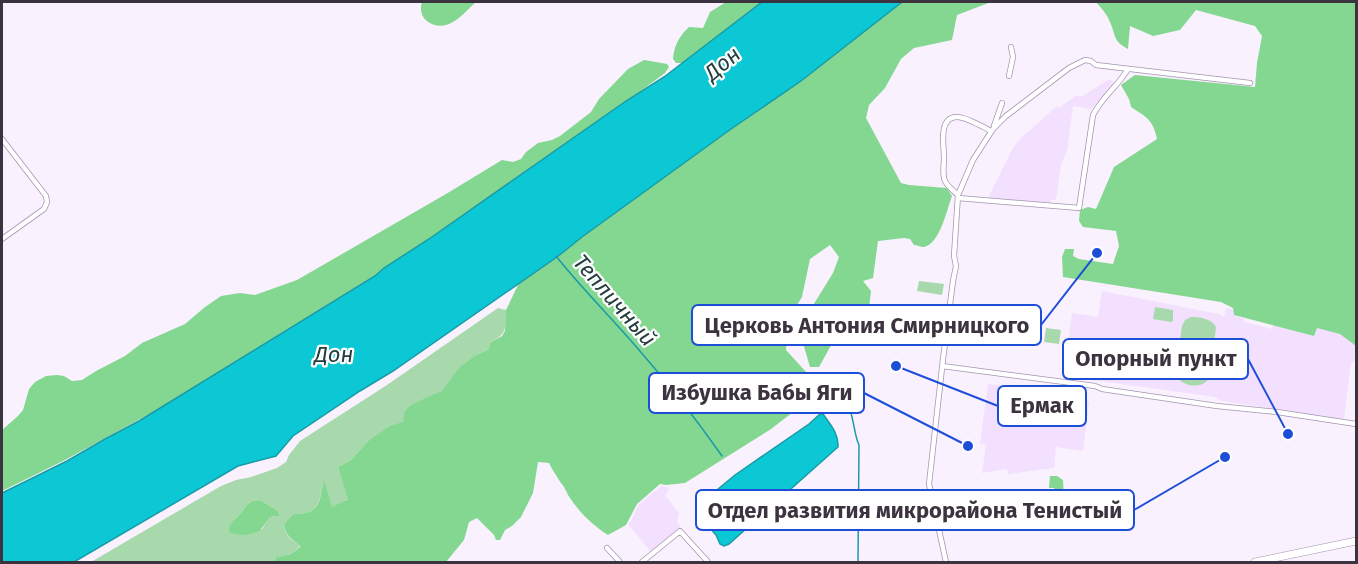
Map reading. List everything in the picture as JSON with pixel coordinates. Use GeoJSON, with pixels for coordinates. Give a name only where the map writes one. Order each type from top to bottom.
{"type":"FeatureCollection","features":[{"type":"Feature","properties":{"kind":"street"},"geometry":{"type":"LineString","coordinates":[[1009,76],[1013,57],[1011,47]]}},
{"type":"Feature","properties":{"kind":"street"},"geometry":{"type":"LineString","coordinates":[[992,130],[1006,116],[1069,68],[1085,60],[1096,65],[1250,83]]}},
{"type":"Feature","properties":{"kind":"street"},"geometry":{"type":"LineString","coordinates":[[992,130],[955,117],[949,120],[944,128],[942,138],[944,176],[946,183],[958,196],[1079,208],[1093,115],[1128,69]]}},
{"type":"Feature","properties":{"kind":"street"},"geometry":{"type":"LineString","coordinates":[[946,562],[929,483],[956,266],[954,256],[958,196],[973,160],[992,130],[1002,103]]}},
{"type":"Feature","properties":{"kind":"street"},"geometry":{"type":"LineString","coordinates":[[2,139],[46,196],[47,202],[44,208],[2,239]]}},
{"type":"Feature","properties":{"kind":"street"},"geometry":{"type":"LineString","coordinates":[[942,366],[1356,424]]}},
{"type":"Feature","properties":{"kind":"street"},"geometry":{"type":"LineString","coordinates":[[642,562],[680,531],[708,562]]}},
{"type":"Feature","properties":{"kind":"street"},"geometry":{"type":"LineString","coordinates":[[1255,562],[1356,541]]}},
{"type":"Feature","properties":{"kind":"street"},"geometry":{"type":"LineString","coordinates":[[608,548],[620,562]]}},
{"type":"Feature","properties":{"kind":"shaded area"},"geometry":{"type":"Polygon","coordinates":[[[1109,79],[1115,83],[1091,109],[1073,106],[1067,151],[1061,164],[1056,200],[1051,200],[1050,203],[988,198],[1013,148],[1021,138],[1057,106],[1059,108],[1077,95],[1081,97],[1109,79]]]}},
{"type":"Feature","properties":{"kind":"shaded area"},"geometry":{"type":"Polygon","coordinates":[[[1102,291],[1219,314],[1224,317],[1226,308],[1235,310],[1234,315],[1244,319],[1244,322],[1272,329],[1273,325],[1288,316],[1337,332],[1356,343],[1354,362],[1351,362],[1344,419],[1222,401],[1215,397],[1064,376],[1072,313],[1098,317],[1102,291]]]}},
{"type":"Feature","properties":{"kind":"shaded area"},"geometry":{"type":"Polygon","coordinates":[[[988,384],[1085,397],[1089,403],[1083,451],[1056,447],[1054,468],[1008,474],[1007,469],[982,473],[986,445],[980,444],[988,384]]]}},
{"type":"Feature","properties":{"kind":"shaded area"},"geometry":{"type":"Polygon","coordinates":[[[661,486],[670,488],[665,495],[679,513],[677,522],[680,527],[651,552],[628,524],[638,505],[661,486]]]}},
{"type":"Feature","properties":{"kind":"green space"},"geometry":{"type":"Polygon","coordinates":[[[422,2],[476,2],[454,21],[439,26],[425,19],[422,14],[422,2]]]}},
{"type":"Feature","properties":{"kind":"green space"},"geometry":{"type":"Polygon","coordinates":[[[726,2],[765,2],[684,63],[676,63],[673,59],[682,34],[689,27],[703,28],[710,12],[726,2]]]}},
{"type":"Feature","properties":{"kind":"green space"},"geometry":{"type":"Polygon","coordinates":[[[902,2],[991,2],[957,15],[952,40],[914,48],[901,59],[885,88],[869,105],[866,118],[901,183],[947,188],[952,196],[939,233],[930,244],[924,247],[914,245],[910,239],[904,238],[878,241],[873,278],[863,281],[871,291],[869,309],[861,323],[844,322],[819,367],[810,367],[803,343],[804,320],[833,273],[839,257],[830,245],[810,259],[802,297],[788,319],[786,350],[807,373],[801,406],[771,429],[685,483],[660,484],[637,504],[626,525],[608,535],[576,507],[549,463],[538,462],[533,493],[521,517],[505,530],[500,540],[496,540],[477,518],[469,522],[464,540],[446,562],[274,562],[277,557],[291,554],[301,546],[289,537],[284,524],[293,514],[309,512],[317,506],[324,480],[332,507],[348,499],[338,467],[351,460],[368,441],[390,426],[403,422],[405,411],[412,404],[442,391],[459,368],[476,355],[488,350],[490,343],[502,336],[505,331],[506,310],[519,283],[801,81],[902,2]]]}},
{"type":"Feature","properties":{"kind":"green space"},"geometry":{"type":"Polygon","coordinates":[[[1096,2],[1356,2],[1356,346],[1340,334],[1317,328],[1314,336],[1234,315],[1233,308],[1221,302],[1063,277],[1062,257],[1065,249],[1074,249],[1073,256],[1079,259],[1113,264],[1119,246],[1116,231],[1083,227],[1079,221],[1080,210],[1088,207],[1096,209],[1114,167],[1157,139],[1151,123],[1131,107],[1121,85],[1135,75],[1255,87],[1262,36],[1255,26],[1196,10],[1180,30],[1153,36],[1130,26],[1128,49],[1117,41],[1107,16],[1096,2]]]}},
{"type":"Feature","properties":{"kind":"green space"},"geometry":{"type":"Polygon","coordinates":[[[644,60],[667,64],[669,67],[665,73],[574,141],[366,284],[197,388],[65,460],[2,491],[2,430],[23,410],[29,389],[35,382],[46,376],[57,375],[72,381],[82,380],[125,356],[142,343],[185,324],[221,296],[240,293],[255,295],[297,280],[502,160],[513,162],[521,159],[538,143],[560,136],[591,112],[599,99],[628,69],[644,60]]]}},
{"type":"Feature","properties":{"kind":"green space"},"geometry":{"type":"Polygon","coordinates":[[[919,281],[944,284],[942,295],[917,291],[919,281]]]}},
{"type":"Feature","properties":{"kind":"green space"},"geometry":{"type":"Polygon","coordinates":[[[1155,307],[1173,310],[1173,321],[1153,319],[1155,307]]]}},
{"type":"Feature","properties":{"kind":"green space"},"geometry":{"type":"Polygon","coordinates":[[[498,308],[506,310],[503,333],[490,343],[488,350],[476,355],[442,392],[412,404],[403,422],[368,441],[351,460],[338,467],[349,498],[332,508],[324,482],[313,510],[293,514],[284,524],[289,537],[301,545],[291,554],[278,557],[274,562],[91,562],[221,486],[277,468],[286,462],[300,441],[387,385],[498,308]],[[262,501],[246,506],[234,520],[262,529],[270,517],[274,517],[278,511],[262,501]]]}},
{"type":"Feature","properties":{"kind":"green space"},"geometry":{"type":"Polygon","coordinates":[[[1191,317],[1207,319],[1216,328],[1209,379],[1196,386],[1187,384],[1175,376],[1182,326],[1185,320],[1191,317]]]}},
{"type":"Feature","properties":{"kind":"green space"},"geometry":{"type":"Polygon","coordinates":[[[1046,328],[1061,330],[1059,344],[1044,342],[1046,328]]]}},
{"type":"Feature","properties":{"kind":"green space"},"geometry":{"type":"Polygon","coordinates":[[[1050,476],[1057,476],[1063,480],[1064,497],[1056,494],[1054,488],[1049,488],[1050,476]]]}},
{"type":"Feature","properties":{"kind":"green space"},"geometry":{"type":"Polygon","coordinates":[[[253,501],[262,501],[278,511],[279,516],[270,517],[260,530],[253,533],[241,535],[229,532],[229,527],[234,520],[253,501]]]}},
{"type":"Feature","properties":{"kind":"water","name":"Дон"},"geometry":{"type":"Polygon","coordinates":[[[762,2],[902,2],[801,81],[731,129],[557,257],[393,371],[293,436],[276,456],[238,466],[74,562],[2,562],[2,493],[67,461],[139,421],[375,276],[664,77],[762,2]]]}},
{"type":"Feature","properties":{"kind":"water"},"geometry":{"type":"Polygon","coordinates":[[[823,414],[834,429],[838,447],[729,544],[724,546],[720,544],[716,535],[697,513],[700,504],[735,475],[823,414]]]}},
{"type":"Feature","properties":{"kind":"waterway","name":"Тепличный"},"geometry":{"type":"LineString","coordinates":[[556,256],[661,376],[722,456]]}},
{"type":"Feature","properties":{"kind":"waterway"},"geometry":{"type":"LineString","coordinates":[[779,384],[788,390],[805,392]]}},
{"type":"Feature","properties":{"kind":"waterway"},"geometry":{"type":"LineString","coordinates":[[809,393],[846,402],[851,411],[859,445],[858,562]]}},
{"type":"Feature","properties":{"kind":"place","name":"Церковь Антония Смирницкого"},"geometry":{"type":"Point","coordinates":[1097,253]}},
{"type":"Feature","properties":{"kind":"place","name":"Ермак"},"geometry":{"type":"Point","coordinates":[896,366]}},
{"type":"Feature","properties":{"kind":"place","name":"Опорный пункт"},"geometry":{"type":"Point","coordinates":[1288,434]}},
{"type":"Feature","properties":{"kind":"place","name":"Избушка Бабы Яги"},"geometry":{"type":"Point","coordinates":[968,446]}},
{"type":"Feature","properties":{"kind":"place","name":"Отдел развития микрорайона Тенистый"},"geometry":{"type":"Point","coordinates":[1225,457]}}]}
